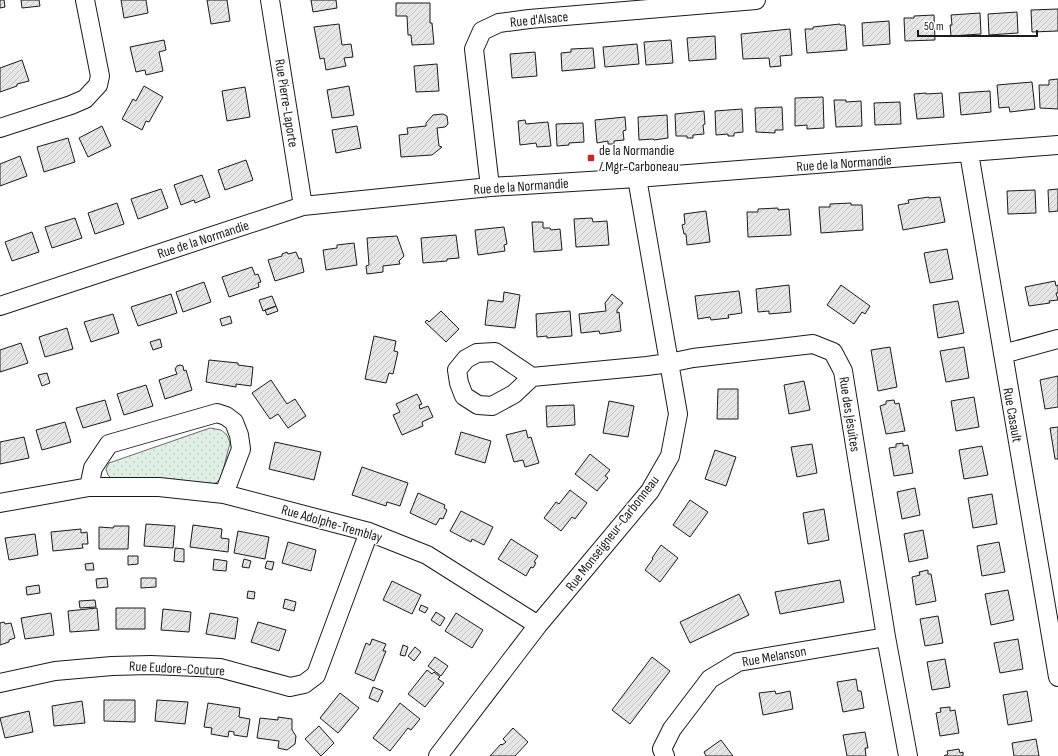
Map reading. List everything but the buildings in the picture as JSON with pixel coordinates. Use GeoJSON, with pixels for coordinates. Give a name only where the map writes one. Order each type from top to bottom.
{"type":"FeatureCollection","features":[{"type":"Feature","properties":{"kind":"street"},"geometry":{"type":"LineString","coordinates":[[0,128],[85,99],[98,85],[100,76],[85,0]]}},
{"type":"Feature","properties":{"kind":"street","name":"Rue Pierre-Laporte"},"geometry":{"type":"LineString","coordinates":[[270,0],[303,206]]}},
{"type":"Feature","properties":{"kind":"street","name":"Rue d'Alsace"},"geometry":{"type":"LineString","coordinates":[[490,187],[474,48],[482,31],[499,23],[529,19],[756,0]]}},
{"type":"Feature","properties":{"kind":"street","name":"Rue de la Normandie"},"geometry":{"type":"LineString","coordinates":[[0,306],[303,206],[490,187],[637,178],[1058,145]]}},
{"type":"Feature","properties":{"kind":"street","name":"Rue Casault"},"geometry":{"type":"LineString","coordinates":[[969,153],[1058,677]]}},
{"type":"Feature","properties":{"kind":"street","name":"Rue Monseigneur-Carbonneau"},"geometry":{"type":"LineString","coordinates":[[438,756],[538,625],[650,491],[670,456],[678,414],[637,178]]}},
{"type":"Feature","properties":{"kind":"street"},"geometry":{"type":"LineString","coordinates":[[1003,354],[1058,339]]}},
{"type":"Feature","properties":{"kind":"street","name":"Rue des Jésuites"},"geometry":{"type":"LineString","coordinates":[[532,377],[669,363],[692,358],[813,344],[833,352],[843,371],[886,637],[908,756]]}},
{"type":"Feature","properties":{"kind":"street"},"geometry":{"type":"LineString","coordinates":[[89,487],[93,468],[109,444],[217,413],[226,416],[234,422],[239,435],[241,449],[224,494]]}},
{"type":"Feature","properties":{"kind":"street","name":"Rue Adolphe-Tremblay"},"geometry":{"type":"LineString","coordinates":[[0,503],[89,487],[159,487],[224,494],[369,532],[427,555],[538,625]]}},
{"type":"Feature","properties":{"kind":"street","name":"Rue Eudore-Couture"},"geometry":{"type":"LineString","coordinates":[[0,683],[55,671],[112,666],[151,665],[220,668],[290,687],[304,684],[316,675],[369,532]]}},
{"type":"Feature","properties":{"kind":"street","name":"Rue Melanson"},"geometry":{"type":"LineString","coordinates":[[665,756],[662,749],[672,729],[710,679],[738,662],[886,637]]}},
{"type":"Feature","properties":{"kind":"green space"},"geometry":{"type":"Polygon","coordinates":[[[210,428],[221,430],[227,435],[230,443],[221,478],[216,483],[210,484],[112,479],[108,475],[106,469],[109,463],[210,428]]]}},
{"type":"Feature","properties":{"kind":"place","name":"de la Normandie / Mgr-Carboneau"},"geometry":{"type":"Point","coordinates":[591,158]}}]}
